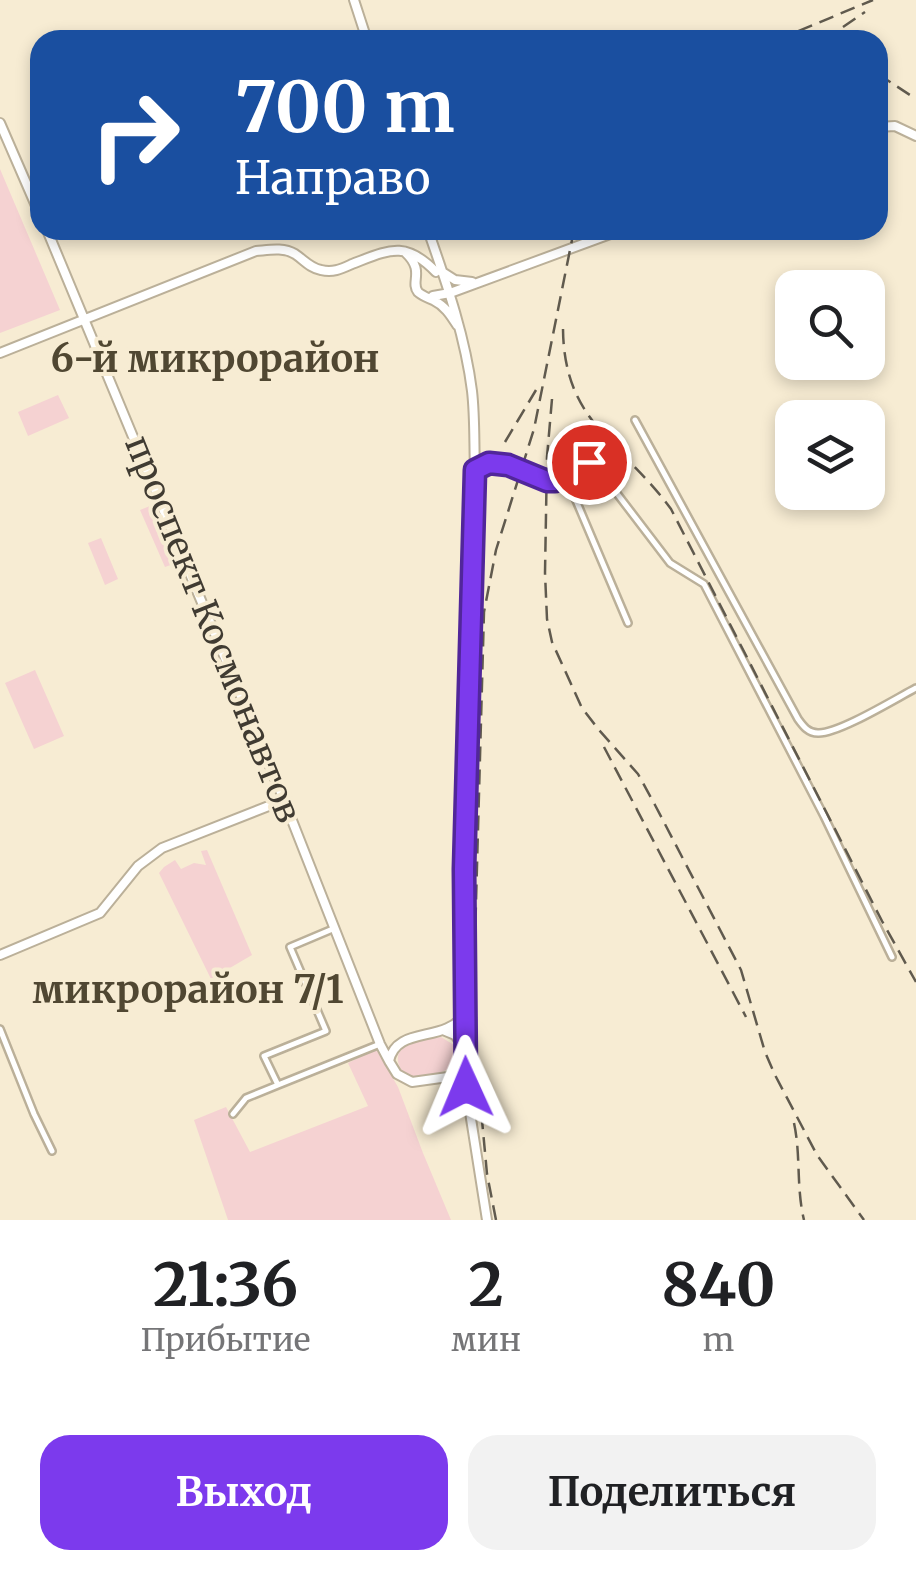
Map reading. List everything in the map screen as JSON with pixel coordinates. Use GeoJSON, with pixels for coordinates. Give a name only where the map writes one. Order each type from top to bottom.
{"type":"FeatureCollection","features":[{"type":"Feature","properties":{"kind":"main road"},"geometry":{"type":"LineString","coordinates":[[354,0],[363,30]]}},
{"type":"Feature","properties":{"kind":"main road"},"geometry":{"type":"LineString","coordinates":[[0,123],[30,192]]}},
{"type":"Feature","properties":{"kind":"main road"},"geometry":{"type":"LineString","coordinates":[[888,126],[916,136]]}},
{"type":"Feature","properties":{"kind":"main road","name":"проспект Космонавтов"},"geometry":{"type":"LineString","coordinates":[[50,240],[389,1061]]}},
{"type":"Feature","properties":{"kind":"main road"},"geometry":{"type":"LineString","coordinates":[[429,240],[427,263],[416,288],[446,309],[459,329]]}},
{"type":"Feature","properties":{"kind":"main road"},"geometry":{"type":"LineString","coordinates":[[431,240],[457,315],[471,386],[475,470],[464,869],[466,1087],[487,1220]]}},
{"type":"Feature","properties":{"kind":"main road"},"geometry":{"type":"LineString","coordinates":[[429,296],[450,294],[596,240]]}},
{"type":"Feature","properties":{"kind":"main road"},"geometry":{"type":"LineString","coordinates":[[0,352],[256,250],[284,249],[313,268],[332,271],[382,252],[400,250],[412,252],[441,276]]}},
{"type":"Feature","properties":{"kind":"main road"},"geometry":{"type":"LineString","coordinates":[[400,250],[411,258],[419,274]]}},
{"type":"Feature","properties":{"kind":"main road"},"geometry":{"type":"LineString","coordinates":[[419,274],[428,270],[474,283]]}},
{"type":"Feature","properties":{"kind":"main road"},"geometry":{"type":"LineString","coordinates":[[429,296],[440,291],[441,276]]}},
{"type":"Feature","properties":{"kind":"main road"},"geometry":{"type":"LineString","coordinates":[[457,315],[460,298],[474,283]]}},
{"type":"Feature","properties":{"kind":"main road"},"geometry":{"type":"LineString","coordinates":[[0,955],[99,914],[144,860],[162,848],[284,800]]}},
{"type":"Feature","properties":{"kind":"main road"},"geometry":{"type":"LineString","coordinates":[[376,1030],[386,1039],[400,1042],[455,1026],[465,1014]]}},
{"type":"Feature","properties":{"kind":"main road"},"geometry":{"type":"LineString","coordinates":[[400,1042],[389,1061],[396,1074],[407,1081],[448,1077],[460,1068],[466,1052],[458,1037],[442,1030]]}},
{"type":"Feature","properties":{"kind":"main road"},"geometry":{"type":"LineString","coordinates":[[448,1077],[466,1087]]}},
{"type":"Feature","properties":{"kind":"street"},"geometry":{"type":"LineString","coordinates":[[635,420],[806,730],[818,734],[843,726],[916,688]]}},
{"type":"Feature","properties":{"kind":"street"},"geometry":{"type":"LineString","coordinates":[[475,470],[489,463],[508,465],[555,481],[589,462],[670,562],[704,584],[824,816],[892,958]]}},
{"type":"Feature","properties":{"kind":"street"},"geometry":{"type":"LineString","coordinates":[[555,481],[575,498],[628,623]]}},
{"type":"Feature","properties":{"kind":"street"},"geometry":{"type":"LineString","coordinates":[[278,1086],[264,1056],[326,1031],[290,947],[335,928]]}},
{"type":"Feature","properties":{"kind":"street"},"geometry":{"type":"LineString","coordinates":[[0,1029],[52,1151]]}},
{"type":"Feature","properties":{"kind":"street"},"geometry":{"type":"LineString","coordinates":[[233,1114],[246,1098],[380,1044]]}},
{"type":"Feature","properties":{"kind":"shaded area"},"geometry":{"type":"Polygon","coordinates":[[[0,169],[60,310],[0,333],[0,169]]]}},
{"type":"Feature","properties":{"kind":"shaded area"},"geometry":{"type":"Polygon","coordinates":[[[58,395],[69,418],[28,436],[18,412],[58,395]]]}},
{"type":"Feature","properties":{"kind":"shaded area"},"geometry":{"type":"Polygon","coordinates":[[[155,504],[179,562],[165,567],[140,510],[155,504]]]}},
{"type":"Feature","properties":{"kind":"shaded area"},"geometry":{"type":"Polygon","coordinates":[[[101,538],[118,579],[105,585],[88,543],[101,538]]]}},
{"type":"Feature","properties":{"kind":"shaded area"},"geometry":{"type":"Polygon","coordinates":[[[35,670],[64,736],[34,749],[5,683],[35,670]]]}},
{"type":"Feature","properties":{"kind":"shaded area"},"geometry":{"type":"Polygon","coordinates":[[[207,850],[252,955],[211,979],[159,873],[175,860],[181,869],[194,863],[206,865],[201,851],[207,850]]]}},
{"type":"Feature","properties":{"kind":"shaded area"},"geometry":{"type":"Polygon","coordinates":[[[441,1037],[454,1045],[456,1059],[450,1068],[418,1076],[403,1072],[398,1058],[405,1047],[441,1037]]]}},
{"type":"Feature","properties":{"kind":"shaded area"},"geometry":{"type":"Polygon","coordinates":[[[376,1049],[398,1087],[451,1220],[228,1220],[194,1120],[226,1107],[250,1152],[368,1106],[348,1063],[376,1049]]]}},
{"type":"Feature","properties":{"kind":"railway"},"geometry":{"type":"LineString","coordinates":[[801,30],[873,0]]}},
{"type":"Feature","properties":{"kind":"railway"},"geometry":{"type":"LineString","coordinates":[[839,30],[865,12]]}},
{"type":"Feature","properties":{"kind":"railway"},"geometry":{"type":"LineString","coordinates":[[888,81],[916,99]]}},
{"type":"Feature","properties":{"kind":"railway"},"geometry":{"type":"LineString","coordinates":[[496,1220],[487,1174],[476,1055],[474,975],[484,612],[496,550],[534,429],[572,240]]}},
{"type":"Feature","properties":{"kind":"railway"},"geometry":{"type":"LineString","coordinates":[[563,329],[573,387],[585,410],[671,509],[916,982]]}},
{"type":"Feature","properties":{"kind":"railway"},"geometry":{"type":"LineString","coordinates":[[505,442],[536,390]]}},
{"type":"Feature","properties":{"kind":"railway"},"geometry":{"type":"LineString","coordinates":[[552,399],[545,573],[552,642],[582,708],[638,774],[655,805],[741,970],[775,1075],[817,1155],[864,1220]]}},
{"type":"Feature","properties":{"kind":"railway"},"geometry":{"type":"LineString","coordinates":[[604,747],[746,1017]]}},
{"type":"Feature","properties":{"kind":"railway"},"geometry":{"type":"LineString","coordinates":[[794,1123],[804,1220]]}},
{"type":"Feature","properties":{"kind":"district","name":"6-й микрорайон"},"geometry":{"type":"Point","coordinates":[215,359]}},
{"type":"Feature","properties":{"kind":"district","name":"микрорайон 7/1"},"geometry":{"type":"Point","coordinates":[188,990]}},
{"type":"Feature","properties":{"kind":"route"},"geometry":{"type":"LineString","coordinates":[[466,1087],[464,869],[475,470],[489,463],[508,465],[555,481],[589,462]]}}]}
